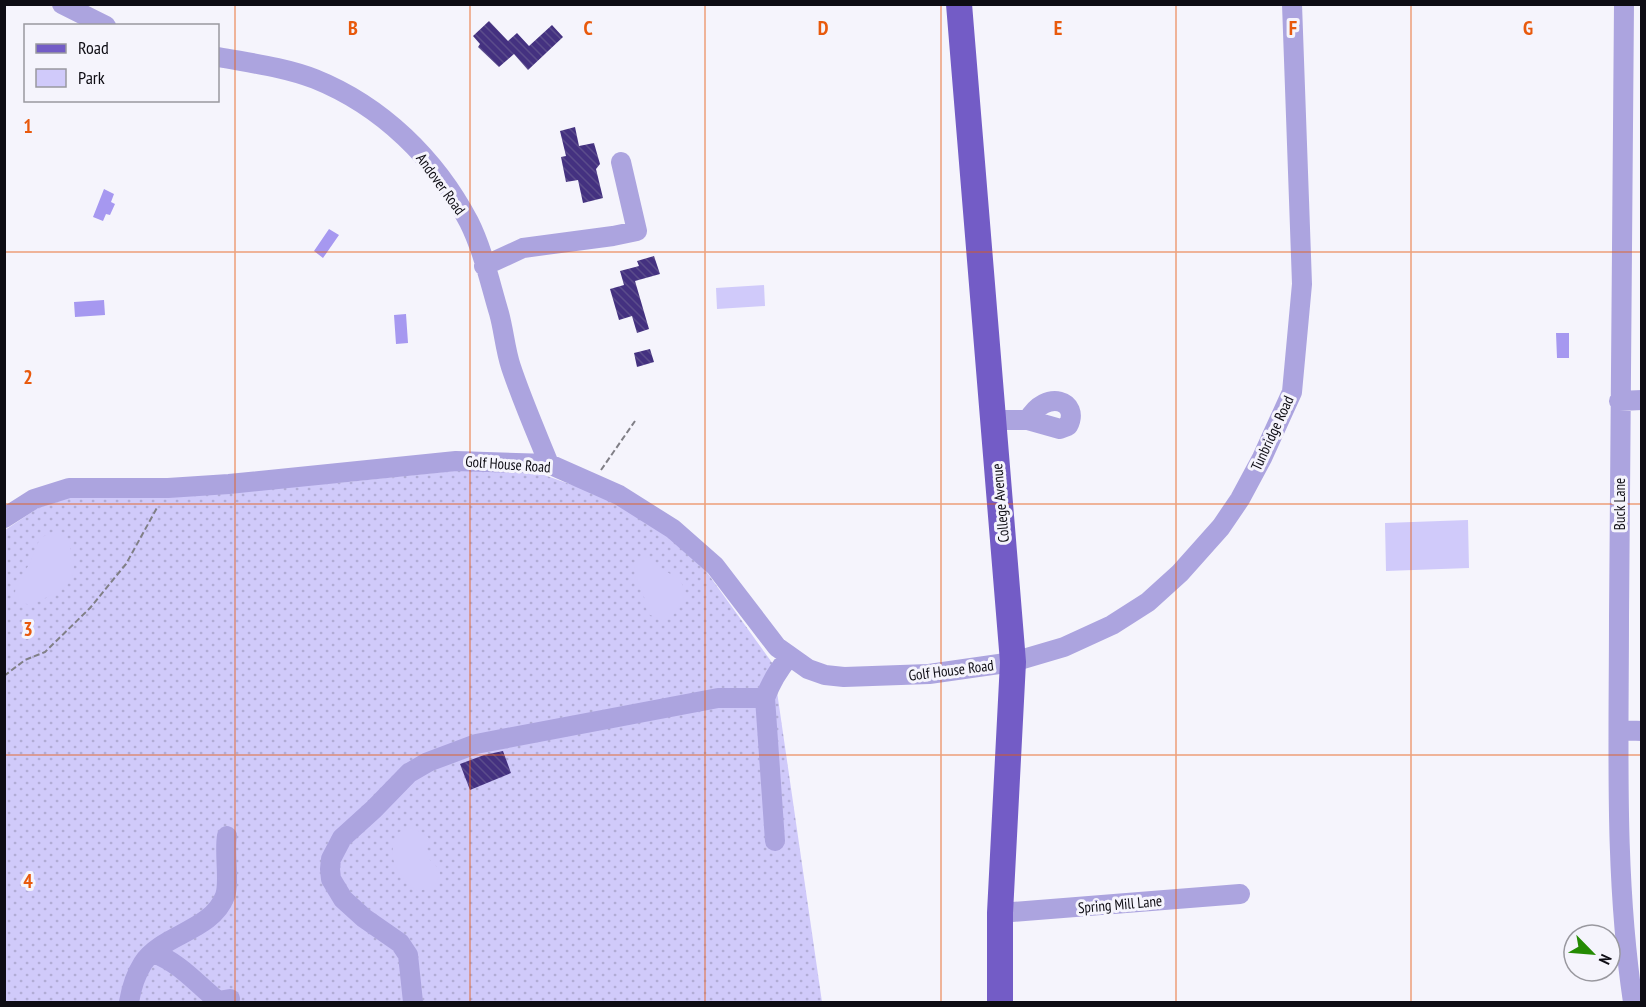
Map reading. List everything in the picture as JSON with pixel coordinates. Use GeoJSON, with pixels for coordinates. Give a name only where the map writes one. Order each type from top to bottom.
{"type":"FeatureCollection","features":[{"type":"Feature","properties":{"kind":"main road","name":"College Avenue"},"geometry":{"type":"LineString","coordinates":[[959,4],[1013,662],[1000,913],[1000,1002]]}},
{"type":"Feature","properties":{"kind":"street"},"geometry":{"type":"LineString","coordinates":[[62,4],[102,24]]}},
{"type":"Feature","properties":{"kind":"street","name":"Tunbridge Road"},"geometry":{"type":"LineString","coordinates":[[1013,662],[1064,647],[1112,625],[1158,595],[1221,527],[1240,499],[1282,416],[1292,392],[1302,284],[1292,4]]}},
{"type":"Feature","properties":{"kind":"street","name":"Buck Lane"},"geometry":{"type":"LineString","coordinates":[[1624,4],[1619,401],[1619,859],[1634,958],[1633,1002]]}},
{"type":"Feature","properties":{"kind":"street","name":"Andover Road"},"geometry":{"type":"LineString","coordinates":[[219,57],[268,66],[314,79],[350,96],[385,118],[413,145],[454,197],[470,224],[500,317],[510,366],[549,464]]}},
{"type":"Feature","properties":{"kind":"street"},"geometry":{"type":"LineString","coordinates":[[484,266],[523,248],[637,231],[621,162]]}},
{"type":"Feature","properties":{"kind":"street"},"geometry":{"type":"LineString","coordinates":[[1619,401],[1641,400]]}},
{"type":"Feature","properties":{"kind":"street"},"geometry":{"type":"LineString","coordinates":[[993,420],[1028,420]]}},
{"type":"Feature","properties":{"kind":"street","name":"Golf House Road"},"geometry":{"type":"LineString","coordinates":[[4,518],[34,499],[69,488],[164,488],[230,484],[456,461],[549,464],[593,482],[646,511],[693,544],[715,566],[777,646],[808,669],[825,675],[855,678],[929,674],[1013,662]]}},
{"type":"Feature","properties":{"kind":"street"},"geometry":{"type":"LineString","coordinates":[[775,842],[765,698],[770,684],[789,657]]}},
{"type":"Feature","properties":{"kind":"street"},"geometry":{"type":"LineString","coordinates":[[413,1002],[408,955],[391,935],[364,918],[343,899],[331,879],[330,869],[331,859],[342,838],[409,773],[428,762],[476,744],[718,698],[765,698]]}},
{"type":"Feature","properties":{"kind":"street"},"geometry":{"type":"LineString","coordinates":[[1619,730],[1641,731]]}},
{"type":"Feature","properties":{"kind":"street"},"geometry":{"type":"LineString","coordinates":[[129,1002],[143,962],[161,946],[206,919],[220,905],[226,894],[227,836]]}},
{"type":"Feature","properties":{"kind":"street","name":"Spring Mill Lane"},"geometry":{"type":"LineString","coordinates":[[1000,913],[1240,894]]}},
{"type":"Feature","properties":{"kind":"street"},"geometry":{"type":"LineString","coordinates":[[153,953],[173,962],[218,1001],[230,999]]}},
{"type":"Feature","properties":{"kind":"path"},"geometry":{"type":"LineString","coordinates":[[593,482],[635,421]]}},
{"type":"Feature","properties":{"kind":"path"},"geometry":{"type":"LineString","coordinates":[[4,676],[25,660],[45,652],[90,608],[126,564],[164,495],[164,488]]}},
{"type":"Feature","properties":{"kind":"green space"},"geometry":{"type":"Polygon","coordinates":[[[764,285],[765,306],[717,309],[716,288],[764,285]]]}},
{"type":"Feature","properties":{"kind":"green space"},"geometry":{"type":"Polygon","coordinates":[[[462,470],[544,475],[618,501],[667,535],[706,571],[773,664],[822,1002],[5,1002],[5,530],[38,508],[65,498],[347,482],[462,470]]]}},
{"type":"Feature","properties":{"kind":"green space"},"geometry":{"type":"Polygon","coordinates":[[[1468,520],[1469,568],[1386,571],[1385,523],[1468,520]]]}},
{"type":"Feature","properties":{"kind":"green space"},"geometry":{"type":"Polygon","coordinates":[[[53,532],[64,536],[70,547],[74,567],[71,580],[63,589],[41,600],[31,604],[21,603],[15,593],[16,583],[29,565],[40,538],[53,532]]]}},
{"type":"Feature","properties":{"kind":"green space"},"geometry":{"type":"Polygon","coordinates":[[[649,557],[677,578],[683,587],[684,599],[678,610],[664,621],[648,614],[635,574],[636,562],[649,557]]]}},
{"type":"Feature","properties":{"kind":"green space"},"geometry":{"type":"Polygon","coordinates":[[[415,829],[428,837],[425,848],[430,860],[440,870],[440,875],[434,885],[418,891],[404,879],[393,857],[395,840],[399,832],[415,829]]]}},
{"type":"Feature","properties":{"kind":"shaded area"},"geometry":{"type":"Polygon","coordinates":[[[104,189],[114,194],[111,202],[115,204],[110,215],[106,214],[103,221],[93,217],[104,189]]]}},
{"type":"Feature","properties":{"kind":"shaded area"},"geometry":{"type":"Polygon","coordinates":[[[329,229],[339,235],[323,258],[314,251],[329,229]]]}},
{"type":"Feature","properties":{"kind":"shaded area"},"geometry":{"type":"Polygon","coordinates":[[[104,300],[105,315],[75,317],[74,302],[104,300]]]}},
{"type":"Feature","properties":{"kind":"shaded area"},"geometry":{"type":"Polygon","coordinates":[[[406,314],[408,343],[396,344],[394,315],[406,314]]]}},
{"type":"Feature","properties":{"kind":"shaded area"},"geometry":{"type":"Polygon","coordinates":[[[1556,333],[1569,333],[1569,358],[1557,358],[1556,333]]]}},
{"type":"Feature","properties":{"kind":"building"},"geometry":{"type":"Polygon","coordinates":[[[489,21],[508,41],[517,33],[529,46],[552,25],[563,37],[528,70],[514,54],[499,67],[478,47],[480,44],[473,36],[489,21]]]}},
{"type":"Feature","properties":{"kind":"building"},"geometry":{"type":"Polygon","coordinates":[[[575,127],[579,146],[594,143],[600,164],[596,169],[603,198],[583,203],[578,180],[566,182],[561,157],[566,156],[560,131],[575,127]]]}},
{"type":"Feature","properties":{"kind":"building"},"geometry":{"type":"Polygon","coordinates":[[[654,256],[660,274],[635,281],[649,329],[637,333],[632,316],[619,320],[610,289],[624,285],[620,271],[639,266],[637,261],[654,256]]]}},
{"type":"Feature","properties":{"kind":"building"},"geometry":{"type":"Polygon","coordinates":[[[650,349],[654,362],[637,367],[634,353],[650,349]]]}},
{"type":"Feature","properties":{"kind":"building"},"geometry":{"type":"Polygon","coordinates":[[[503,751],[511,773],[470,790],[460,764],[503,751]]]}}]}
